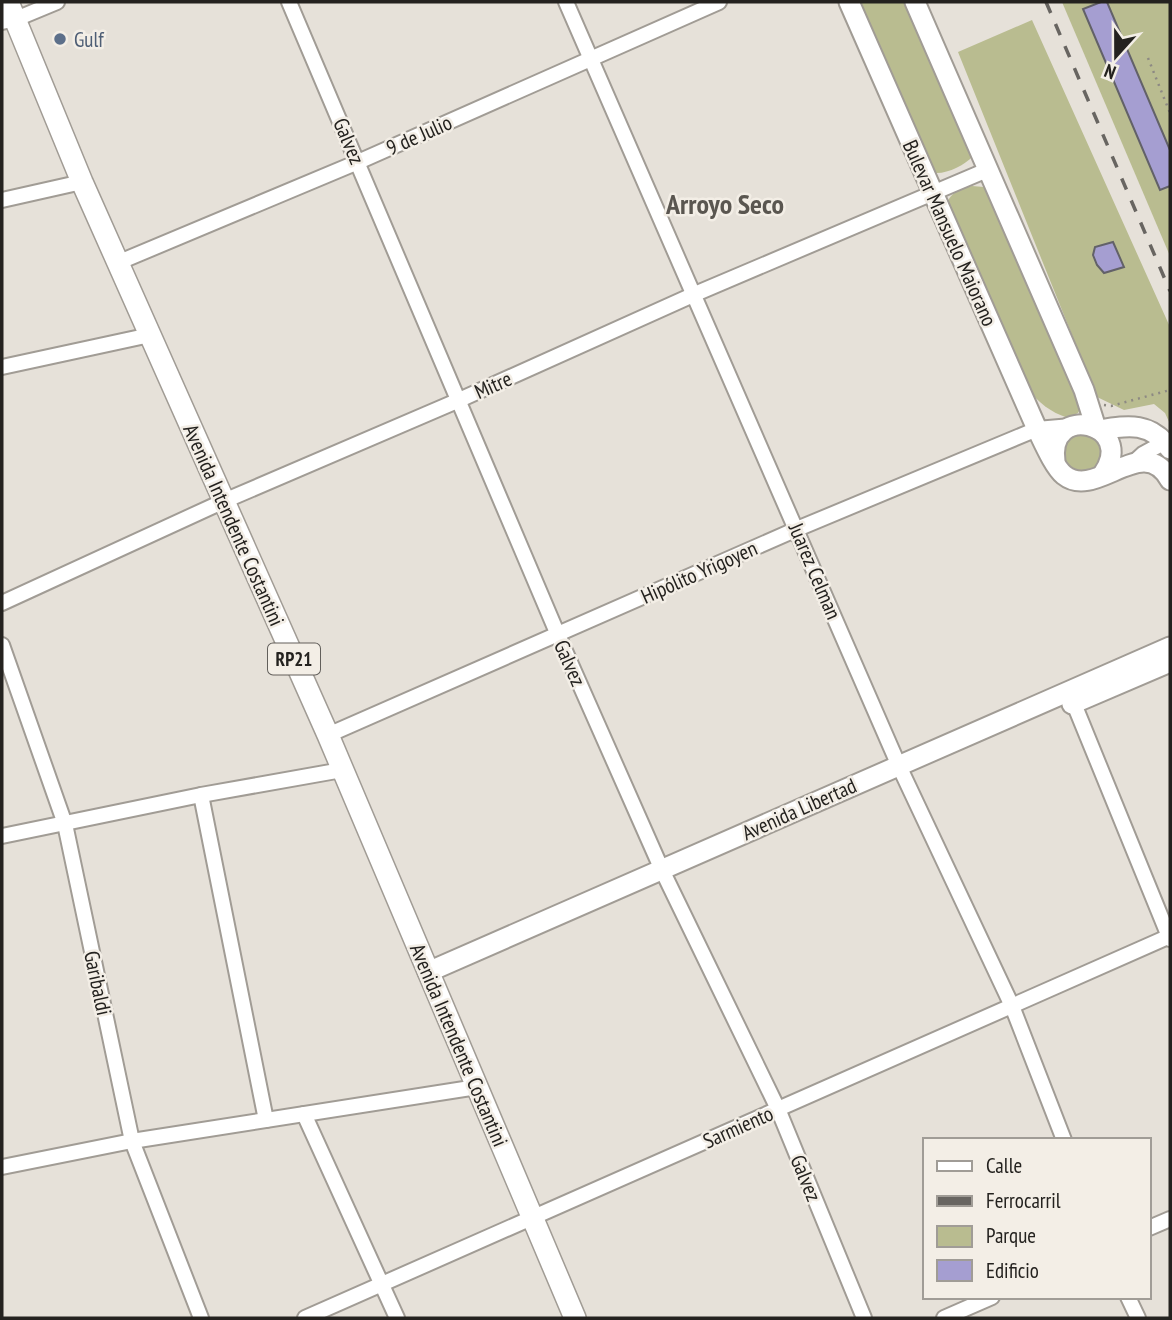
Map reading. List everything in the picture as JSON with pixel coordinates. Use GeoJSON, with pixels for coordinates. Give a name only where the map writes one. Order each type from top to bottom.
{"type":"FeatureCollection","features":[{"type":"Feature","properties":{"kind":"main road","name":"Bulevar Mansuelo Maiorano"},"geometry":{"type":"LineString","coordinates":[[849,2],[1037,429],[1062,474],[1075,481],[1095,480],[1103,474],[1144,461],[1157,466],[1170,480]]}},
{"type":"Feature","properties":{"kind":"main road"},"geometry":{"type":"LineString","coordinates":[[915,2],[1098,429],[1111,446],[1111,456],[1103,474]]}},
{"type":"Feature","properties":{"kind":"main road","name":"Avenida Intendente Costantini"},"geometry":{"type":"LineString","coordinates":[[9,14],[328,735],[575,1318]]}},
{"type":"Feature","properties":{"kind":"main road"},"geometry":{"type":"LineString","coordinates":[[1088,401],[1105,417],[1155,434],[1168,445]]}},
{"type":"Feature","properties":{"kind":"main road"},"geometry":{"type":"LineString","coordinates":[[1055,461],[1055,443],[1063,432],[1074,425],[1086,424],[1098,429],[1130,425]]}},
{"type":"Feature","properties":{"kind":"main road","name":"Avenida Libertad"},"geometry":{"type":"LineString","coordinates":[[430,977],[1072,697],[1170,647]]}},
{"type":"Feature","properties":{"kind":"main road","name":"Avenida Libertad"},"geometry":{"type":"LineString","coordinates":[[1072,697],[1170,662]]}},
{"type":"Feature","properties":{"kind":"street"},"geometry":{"type":"LineString","coordinates":[[9,14],[57,2]]}},
{"type":"Feature","properties":{"kind":"street","name":"Galvez"},"geometry":{"type":"LineString","coordinates":[[289,2],[558,635],[664,875],[778,1109],[864,1318]]}},
{"type":"Feature","properties":{"kind":"street","name":"Juarez Celman"},"geometry":{"type":"LineString","coordinates":[[566,2],[902,771],[1012,1006],[1063,1138]]}},
{"type":"Feature","properties":{"kind":"street","name":"9 de Julio"},"geometry":{"type":"LineString","coordinates":[[117,263],[358,162],[719,2]]}},
{"type":"Feature","properties":{"kind":"street","name":"Mitre"},"geometry":{"type":"LineString","coordinates":[[2,603],[224,501],[457,401],[695,294],[986,170]]}},
{"type":"Feature","properties":{"kind":"street"},"geometry":{"type":"LineString","coordinates":[[2,200],[82,182]]}},
{"type":"Feature","properties":{"kind":"street"},"geometry":{"type":"LineString","coordinates":[[2,367],[150,335]]}},
{"type":"Feature","properties":{"kind":"street","name":"Hipólito Yrigoyen"},"geometry":{"type":"LineString","coordinates":[[328,735],[797,529],[1037,429],[1074,425]]}},
{"type":"Feature","properties":{"kind":"street"},"geometry":{"type":"LineString","coordinates":[[1130,466],[1143,454],[1168,445]]}},
{"type":"Feature","properties":{"kind":"street","name":"Garibaldi"},"geometry":{"type":"LineString","coordinates":[[2,645],[65,824],[132,1141],[201,1318]]}},
{"type":"Feature","properties":{"kind":"street"},"geometry":{"type":"LineString","coordinates":[[1072,697],[1170,937]]}},
{"type":"Feature","properties":{"kind":"street"},"geometry":{"type":"LineString","coordinates":[[2,836],[342,770]]}},
{"type":"Feature","properties":{"kind":"street"},"geometry":{"type":"LineString","coordinates":[[201,796],[266,1120]]}},
{"type":"Feature","properties":{"kind":"street","name":"Sarmiento"},"geometry":{"type":"LineString","coordinates":[[305,1318],[1170,937]]}},
{"type":"Feature","properties":{"kind":"street"},"geometry":{"type":"LineString","coordinates":[[2,1167],[132,1141],[477,1087]]}},
{"type":"Feature","properties":{"kind":"street"},"geometry":{"type":"LineString","coordinates":[[304,1114],[397,1318]]}},
{"type":"Feature","properties":{"kind":"street"},"geometry":{"type":"LineString","coordinates":[[1151,1227],[1170,1219]]}},
{"type":"Feature","properties":{"kind":"street"},"geometry":{"type":"LineString","coordinates":[[944,1318],[987,1299]]}},
{"type":"Feature","properties":{"kind":"street"},"geometry":{"type":"LineString","coordinates":[[1129,1299],[1138,1318]]}},
{"type":"Feature","properties":{"kind":"path"},"geometry":{"type":"LineString","coordinates":[[1148,58],[1170,113]]}},
{"type":"Feature","properties":{"kind":"path"},"geometry":{"type":"LineString","coordinates":[[1088,401],[1111,407],[1170,390]]}},
{"type":"Feature","properties":{"kind":"green space"},"geometry":{"type":"Polygon","coordinates":[[[854,2],[908,2],[973,156],[965,163],[935,173],[854,2]]]}},
{"type":"Feature","properties":{"kind":"green space"},"geometry":{"type":"Polygon","coordinates":[[[1062,2],[1170,2],[1170,256],[1062,2]]]}},
{"type":"Feature","properties":{"kind":"green space"},"geometry":{"type":"Polygon","coordinates":[[[1032,20],[1170,327],[1170,424],[1165,413],[1154,404],[1124,410],[1097,397],[958,52],[1032,20]]]}},
{"type":"Feature","properties":{"kind":"green space"},"geometry":{"type":"Polygon","coordinates":[[[972,186],[984,187],[990,193],[1082,405],[1078,413],[1068,418],[1045,406],[1027,388],[946,210],[948,200],[954,194],[972,186]]]}},
{"type":"Feature","properties":{"kind":"green space"},"geometry":{"type":"Polygon","coordinates":[[[1083,434],[1097,440],[1103,454],[1097,468],[1083,474],[1069,468],[1063,454],[1069,440],[1083,434]]]}},
{"type":"Feature","properties":{"kind":"building"},"geometry":{"type":"Polygon","coordinates":[[[1107,2],[1170,150],[1170,186],[1160,190],[1083,9],[1107,2]]]}},
{"type":"Feature","properties":{"kind":"building"},"geometry":{"type":"Polygon","coordinates":[[[1113,242],[1124,267],[1104,273],[1093,255],[1095,247],[1113,242]]]}},
{"type":"Feature","properties":{"kind":"railway"},"geometry":{"type":"LineString","coordinates":[[1046,2],[1170,291]]}},
{"type":"Feature","properties":{"kind":"place","name":"Gulf"},"geometry":{"type":"Point","coordinates":[60,39]}},
{"type":"Feature","properties":{"kind":"district","name":"Arroyo Seco"},"geometry":{"type":"Point","coordinates":[725,203]}}]}
